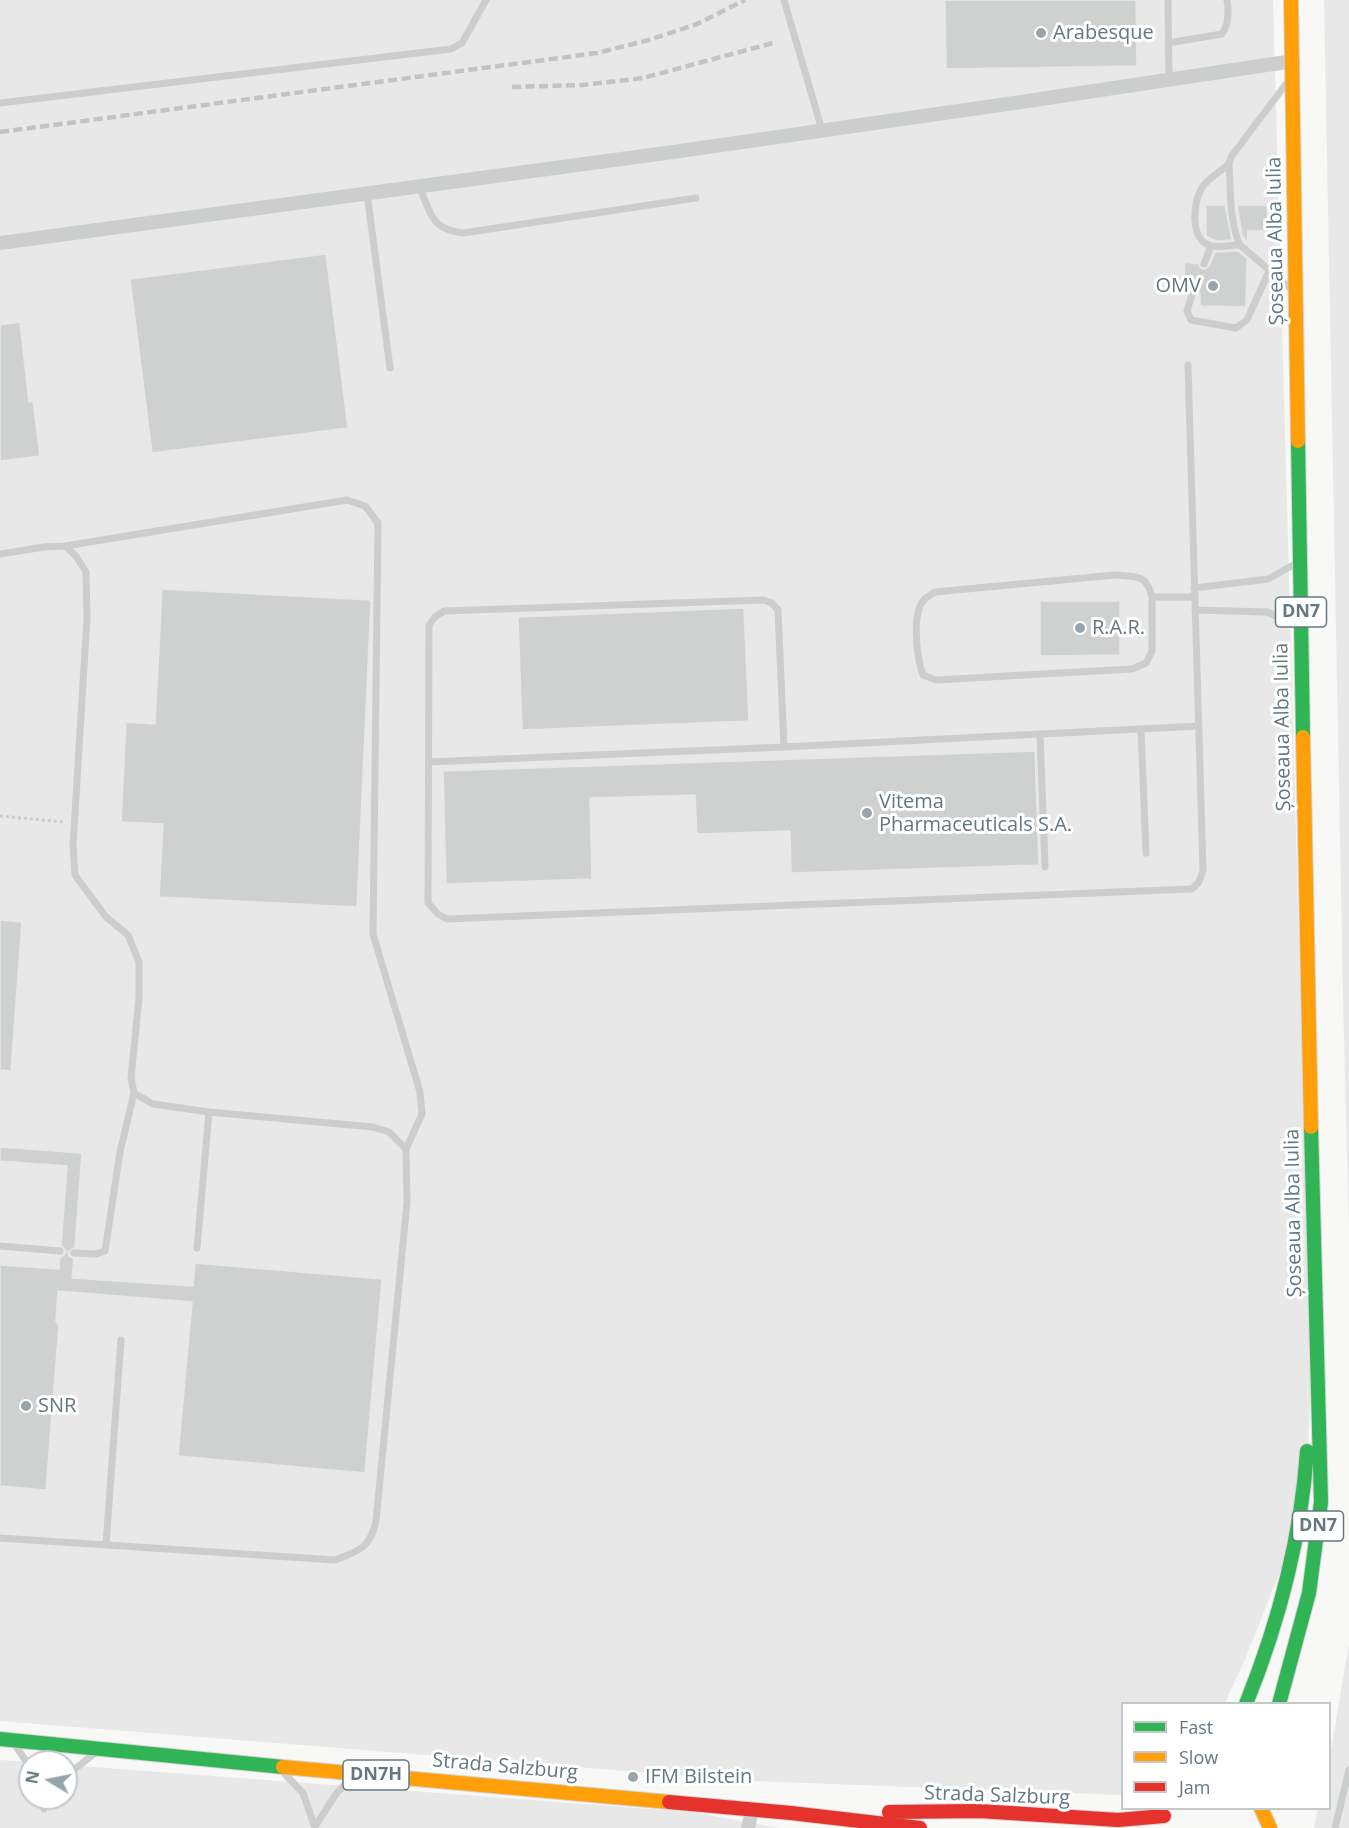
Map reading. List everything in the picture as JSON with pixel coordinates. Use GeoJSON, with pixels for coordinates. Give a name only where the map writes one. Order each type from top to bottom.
{"type":"FeatureCollection","features":[{"type":"Feature","properties":{"kind":"main road","name":"Șoseaua Alba Iulia"},"geometry":{"type":"LineString","coordinates":[[1280,1702],[1309,1593],[1320,1502],[1321,1448],[1316,1345],[1301,628],[1291,0]]}},
{"type":"Feature","properties":{"kind":"main road","name":"Șoseaua Alba Iulia"},"geometry":{"type":"LineString","coordinates":[[1247,1702],[1280,1610],[1298,1532],[1307,1469],[1311,1375],[1316,1345]]}},
{"type":"Feature","properties":{"kind":"main road","name":"Strada Salzburg"},"geometry":{"type":"LineString","coordinates":[[6,1739],[920,1828]]}},
{"type":"Feature","properties":{"kind":"main road"},"geometry":{"type":"LineString","coordinates":[[1262,1810],[1270,1826]]}},
{"type":"Feature","properties":{"kind":"main road"},"geometry":{"type":"LineString","coordinates":[[1268,1810],[1270,1826]]}},
{"type":"Feature","properties":{"kind":"main road","name":"Strada Salzburg"},"geometry":{"type":"LineString","coordinates":[[791,1814],[979,1811],[1118,1820],[1165,1818]]}},
{"type":"Feature","properties":{"kind":"main road","name":"DN7H"},"geometry":{"type":"LineString","coordinates":[[791,1814],[864,1828]]}},
{"type":"Feature","properties":{"kind":"street"},"geometry":{"type":"LineString","coordinates":[[0,243],[1169,80],[1293,68]]}},
{"type":"Feature","properties":{"kind":"street"},"geometry":{"type":"LineString","coordinates":[[748,1828],[752,1811]]}},
{"type":"Feature","properties":{"kind":"lane"},"geometry":{"type":"LineString","coordinates":[[0,103],[450,49],[462,43],[486,0]]}},
{"type":"Feature","properties":{"kind":"lane"},"geometry":{"type":"LineString","coordinates":[[784,0],[822,130]]}},
{"type":"Feature","properties":{"kind":"lane"},"geometry":{"type":"LineString","coordinates":[[1168,0],[1169,80]]}},
{"type":"Feature","properties":{"kind":"lane"},"geometry":{"type":"LineString","coordinates":[[1168,43],[1222,34],[1226,28],[1229,12],[1227,0]]}},
{"type":"Feature","properties":{"kind":"lane"},"geometry":{"type":"LineString","coordinates":[[1293,68],[1231,157],[1229,164],[1233,215],[1240,245],[1297,293]]}},
{"type":"Feature","properties":{"kind":"lane"},"geometry":{"type":"LineString","coordinates":[[1229,164],[1204,185],[1197,195],[1195,207],[1198,234],[1211,246],[1240,245]]}},
{"type":"Feature","properties":{"kind":"lane"},"geometry":{"type":"LineString","coordinates":[[419,186],[434,221],[447,231],[464,233],[696,198]]}},
{"type":"Feature","properties":{"kind":"lane"},"geometry":{"type":"LineString","coordinates":[[367,193],[390,368]]}},
{"type":"Feature","properties":{"kind":"lane"},"geometry":{"type":"LineString","coordinates":[[1204,264],[1211,246]]}},
{"type":"Feature","properties":{"kind":"lane"},"geometry":{"type":"LineString","coordinates":[[1192,294],[1187,311],[1191,320],[1236,328],[1247,320],[1269,271]]}},
{"type":"Feature","properties":{"kind":"lane"},"geometry":{"type":"LineString","coordinates":[[784,747],[778,610],[772,603],[763,600],[444,611],[429,625],[428,903],[438,914],[447,919],[1192,889],[1199,882],[1203,870],[1188,365]]}},
{"type":"Feature","properties":{"kind":"lane"},"geometry":{"type":"LineString","coordinates":[[0,554],[65,546],[347,500],[365,506],[378,523],[373,934],[420,1092],[422,1114],[406,1149],[407,1202],[376,1521],[373,1535],[361,1550],[335,1560],[0,1538]]}},
{"type":"Feature","properties":{"kind":"lane"},"geometry":{"type":"LineString","coordinates":[[65,546],[76,556],[86,572],[87,618],[73,846],[75,875],[106,917],[128,935],[140,962],[131,1078],[134,1093],[120,1152],[105,1251],[96,1254],[74,1253]]}},
{"type":"Feature","properties":{"kind":"lane"},"geometry":{"type":"LineString","coordinates":[[1194,588],[1268,579],[1300,561]]}},
{"type":"Feature","properties":{"kind":"lane"},"geometry":{"type":"LineString","coordinates":[[1115,575],[1138,578],[1146,582],[1152,597],[1152,651],[1146,663],[1132,669],[936,680],[923,675],[918,662],[918,614],[923,600],[935,592],[1115,575]]}},
{"type":"Feature","properties":{"kind":"lane"},"geometry":{"type":"LineString","coordinates":[[1152,597],[1195,597]]}},
{"type":"Feature","properties":{"kind":"lane"},"geometry":{"type":"LineString","coordinates":[[1195,610],[1267,612],[1301,628]]}},
{"type":"Feature","properties":{"kind":"lane"},"geometry":{"type":"LineString","coordinates":[[429,762],[1199,726]]}},
{"type":"Feature","properties":{"kind":"lane"},"geometry":{"type":"LineString","coordinates":[[1141,729],[1146,853]]}},
{"type":"Feature","properties":{"kind":"lane"},"geometry":{"type":"LineString","coordinates":[[1040,734],[1045,867]]}},
{"type":"Feature","properties":{"kind":"lane"},"geometry":{"type":"LineString","coordinates":[[134,1093],[153,1104],[209,1112],[373,1127],[389,1132],[406,1149]]}},
{"type":"Feature","properties":{"kind":"lane"},"geometry":{"type":"LineString","coordinates":[[197,1248],[209,1112]]}},
{"type":"Feature","properties":{"kind":"lane"},"geometry":{"type":"LineString","coordinates":[[0,1246],[60,1251]]}},
{"type":"Feature","properties":{"kind":"lane"},"geometry":{"type":"LineString","coordinates":[[106,1544],[121,1340]]}},
{"type":"Feature","properties":{"kind":"lane"},"geometry":{"type":"LineString","coordinates":[[6,1739],[18,1753]]}},
{"type":"Feature","properties":{"kind":"lane"},"geometry":{"type":"LineString","coordinates":[[78,1767],[101,1749]]}},
{"type":"Feature","properties":{"kind":"lane"},"geometry":{"type":"LineString","coordinates":[[278,1767],[303,1793],[315,1827]]}},
{"type":"Feature","properties":{"kind":"lane"},"geometry":{"type":"LineString","coordinates":[[1335,1828],[1349,1770]]}},
{"type":"Feature","properties":{"kind":"lane"},"geometry":{"type":"LineString","coordinates":[[315,1827],[336,1794],[356,1773]]}},
{"type":"Feature","properties":{"kind":"path"},"geometry":{"type":"LineString","coordinates":[[0,816],[74,823]]}},
{"type":"Feature","properties":{"kind":"shaded area"},"geometry":{"type":"Polygon","coordinates":[[[0,0],[1273,0],[1311,1375],[1307,1469],[1300,1521],[1246,1657],[1225,1702],[1121,1702],[1121,1795],[753,1781],[0,1721],[0,0]]]}},
{"type":"Feature","properties":{"kind":"shaded area"},"geometry":{"type":"Polygon","coordinates":[[[1324,0],[1349,0],[1349,1230],[1343,996],[1324,0]]]}},
{"type":"Feature","properties":{"kind":"shaded area"},"geometry":{"type":"Polygon","coordinates":[[[1349,1644],[1349,1828],[1314,1828],[1318,1810],[1331,1810],[1331,1750],[1349,1644]]]}},
{"type":"Feature","properties":{"kind":"shaded area"},"geometry":{"type":"Polygon","coordinates":[[[0,1760],[18,1761],[18,1810],[78,1810],[78,1766],[691,1812],[780,1828],[0,1828],[0,1760]]]}},
{"type":"Feature","properties":{"kind":"building","name":"Arabesque"},"geometry":{"type":"Polygon","coordinates":[[[945,0],[1136,0],[1137,66],[946,69],[945,0]]]}},
{"type":"Feature","properties":{"kind":"building"},"geometry":{"type":"Polygon","coordinates":[[[1206,205],[1225,205],[1232,240],[1216,241],[1206,236],[1206,205]]]}},
{"type":"Feature","properties":{"kind":"building"},"geometry":{"type":"Polygon","coordinates":[[[1237,205],[1267,205],[1268,231],[1248,231],[1247,244],[1242,234],[1237,205]]]}},
{"type":"Feature","properties":{"kind":"building","name":"OMV"},"geometry":{"type":"Polygon","coordinates":[[[1238,251],[1247,258],[1246,307],[1200,306],[1200,294],[1194,289],[1189,290],[1186,294],[1180,294],[1180,277],[1184,278],[1185,262],[1199,264],[1200,268],[1205,269],[1209,266],[1215,252],[1238,251]]]}},
{"type":"Feature","properties":{"kind":"building"},"geometry":{"type":"Polygon","coordinates":[[[326,254],[348,428],[152,453],[130,279],[326,254]]]}},
{"type":"Feature","properties":{"kind":"building"},"geometry":{"type":"Polygon","coordinates":[[[20,322],[29,402],[33,401],[40,456],[0,461],[0,325],[20,322]]]}},
{"type":"Feature","properties":{"kind":"building"},"geometry":{"type":"Polygon","coordinates":[[[162,589],[371,600],[357,907],[159,897],[163,824],[121,822],[126,722],[155,724],[162,589]]]}},
{"type":"Feature","properties":{"kind":"building","name":"R.A.R."},"geometry":{"type":"Polygon","coordinates":[[[1040,601],[1120,601],[1120,655],[1040,656],[1040,601]]]}},
{"type":"Feature","properties":{"kind":"building"},"geometry":{"type":"Polygon","coordinates":[[[744,608],[749,721],[522,730],[518,617],[744,608]]]}},
{"type":"Feature","properties":{"kind":"building","name":"Vitema Pharmaceuticals S.A."},"geometry":{"type":"Polygon","coordinates":[[[1035,751],[1039,865],[791,873],[790,831],[697,834],[695,795],[590,798],[592,879],[446,884],[443,771],[1035,751]]]}},
{"type":"Feature","properties":{"kind":"building"},"geometry":{"type":"Polygon","coordinates":[[[0,920],[22,922],[11,1071],[0,1070],[0,920]]]}},
{"type":"Feature","properties":{"kind":"building"},"geometry":{"type":"Polygon","coordinates":[[[0,1147],[82,1153],[75,1247],[68,1252],[69,1256],[74,1259],[72,1278],[193,1286],[195,1263],[382,1279],[365,1473],[178,1456],[192,1302],[58,1291],[56,1321],[59,1326],[46,1490],[0,1486],[0,1265],[59,1269],[60,1257],[66,1251],[61,1245],[67,1166],[0,1161],[0,1147]]]}},
{"type":"Feature","properties":{"kind":"railway"},"geometry":{"type":"LineString","coordinates":[[0,132],[597,53],[649,40],[697,24],[745,0]]}},
{"type":"Feature","properties":{"kind":"railway"},"geometry":{"type":"LineString","coordinates":[[512,87],[583,85],[643,78],[773,43]]}},
{"type":"Feature","properties":{"kind":"traffic: fast"},"geometry":{"type":"LineString","coordinates":[[1298,441],[1303,737]]}},
{"type":"Feature","properties":{"kind":"traffic: fast"},"geometry":{"type":"LineString","coordinates":[[1280,1702],[1309,1593],[1321,1502],[1311,1127]]}},
{"type":"Feature","properties":{"kind":"traffic: fast"},"geometry":{"type":"LineString","coordinates":[[1247,1702],[1269,1642],[1287,1580],[1300,1517],[1307,1451]]}},
{"type":"Feature","properties":{"kind":"traffic: fast"},"geometry":{"type":"LineString","coordinates":[[0,1739],[283,1767]]}},
{"type":"Feature","properties":{"kind":"traffic: slow"},"geometry":{"type":"LineString","coordinates":[[1291,0],[1298,441]]}},
{"type":"Feature","properties":{"kind":"traffic: slow"},"geometry":{"type":"LineString","coordinates":[[1303,737],[1311,1127]]}},
{"type":"Feature","properties":{"kind":"traffic: slow"},"geometry":{"type":"LineString","coordinates":[[283,1767],[669,1802]]}},
{"type":"Feature","properties":{"kind":"traffic: slow"},"geometry":{"type":"LineString","coordinates":[[1262,1810],[1270,1828]]}},
{"type":"Feature","properties":{"kind":"traffic: jam"},"geometry":{"type":"LineString","coordinates":[[669,1802],[920,1828]]}},
{"type":"Feature","properties":{"kind":"traffic: jam"},"geometry":{"type":"LineString","coordinates":[[889,1812],[979,1811],[1118,1820],[1164,1816]]}},
{"type":"Feature","properties":{"kind":"place","name":"Arabesque"},"geometry":{"type":"Point","coordinates":[1041,33]}},
{"type":"Feature","properties":{"kind":"place","name":"OMV"},"geometry":{"type":"Point","coordinates":[1213,286]}},
{"type":"Feature","properties":{"kind":"place","name":"R.A.R."},"geometry":{"type":"Point","coordinates":[1080,628]}},
{"type":"Feature","properties":{"kind":"place","name":"Vitema Pharmaceuticals S.A."},"geometry":{"type":"Point","coordinates":[867,813]}},
{"type":"Feature","properties":{"kind":"place","name":"SNR"},"geometry":{"type":"Point","coordinates":[26,1406]}},
{"type":"Feature","properties":{"kind":"place","name":"IFM Bilstein"},"geometry":{"type":"Point","coordinates":[633,1777]}}]}
